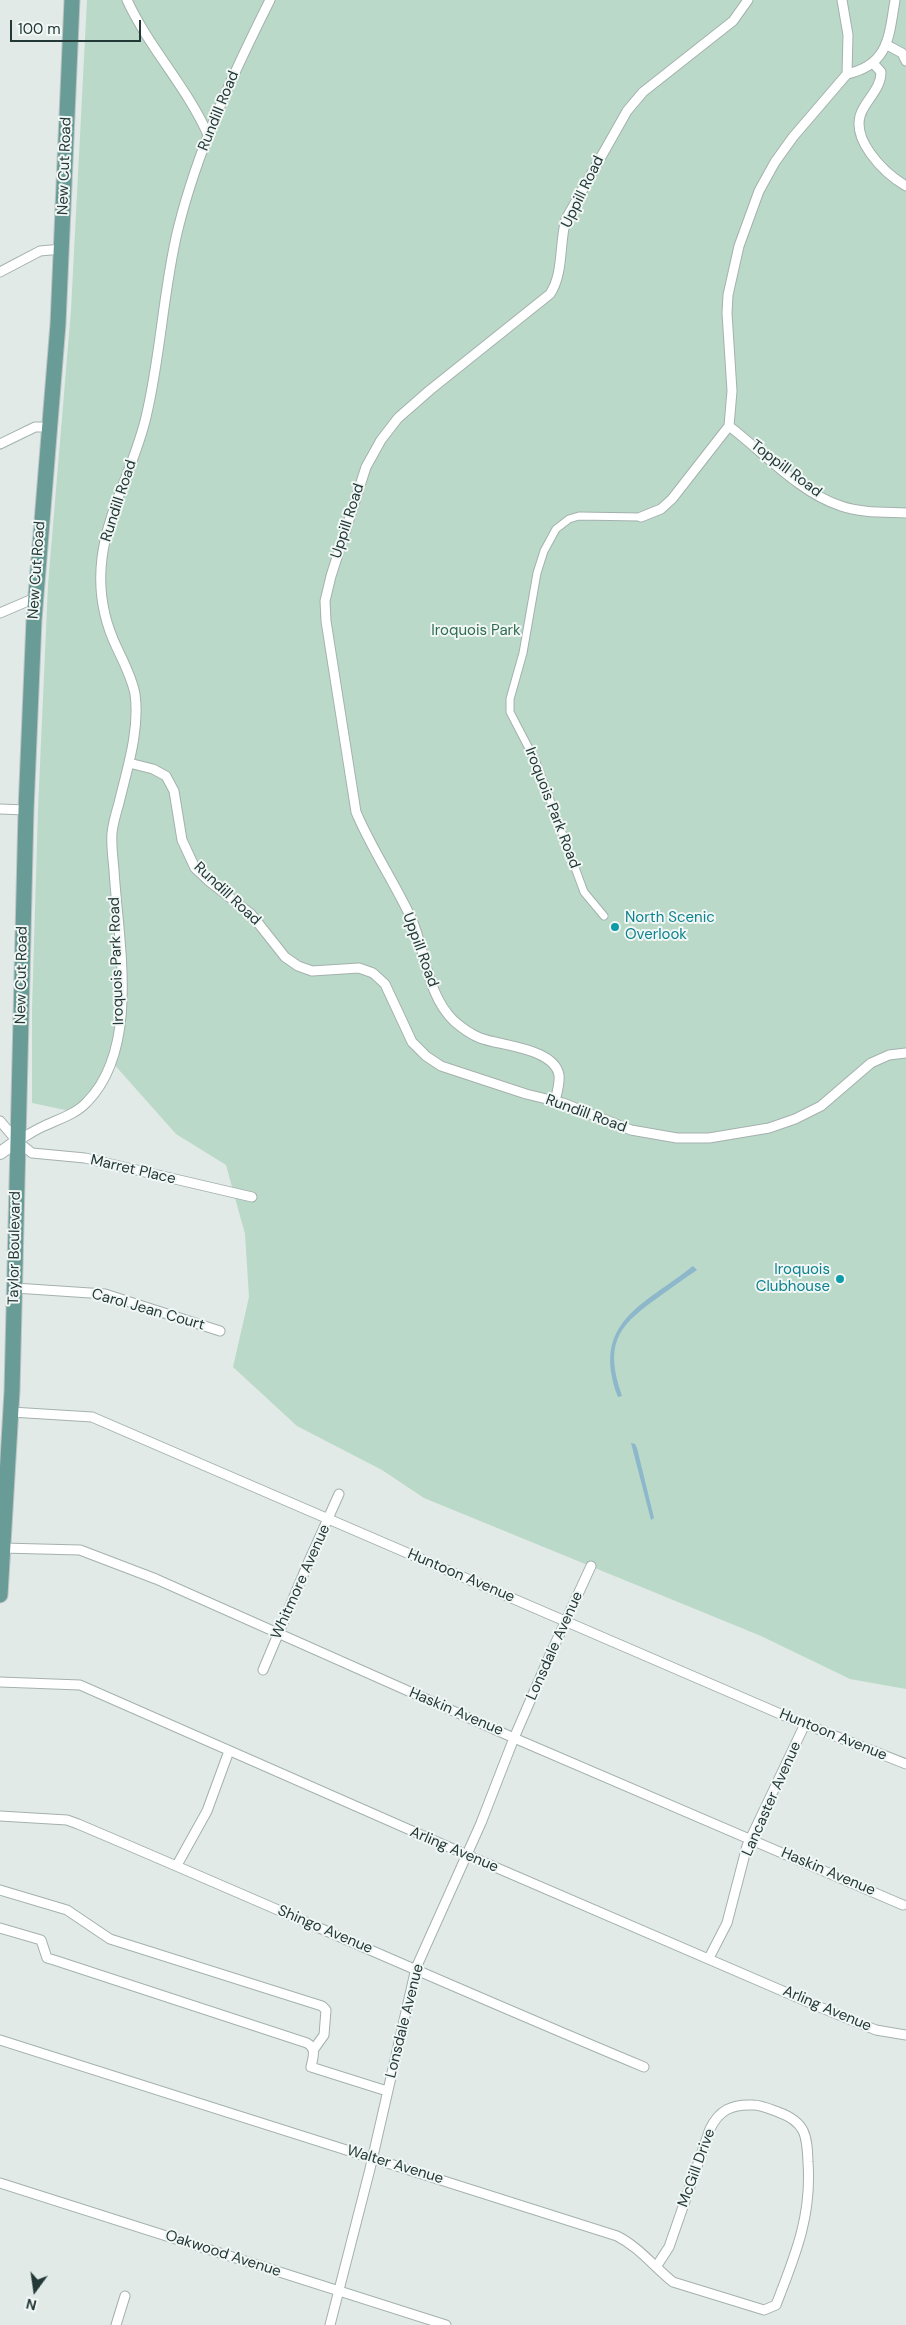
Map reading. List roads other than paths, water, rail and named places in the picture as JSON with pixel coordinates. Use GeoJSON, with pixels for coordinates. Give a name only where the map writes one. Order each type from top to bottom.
{"type":"FeatureCollection","features":[{"type":"Feature","properties":{"kind":"main road","name":"New Cut Road"},"geometry":{"type":"LineString","coordinates":[[17,1141],[26,810],[35,598],[50,427],[62,249],[72,0]]}},
{"type":"Feature","properties":{"kind":"main road"},"geometry":{"type":"LineString","coordinates":[[0,1153],[17,1141]]}},
{"type":"Feature","properties":{"kind":"main road","name":"Taylor Boulevard"},"geometry":{"type":"LineString","coordinates":[[0,1595],[15,1288],[17,1141]]}},
{"type":"Feature","properties":{"kind":"street"},"geometry":{"type":"LineString","coordinates":[[127,0],[156,51],[190,98],[208,135]]}},
{"type":"Feature","properties":{"kind":"street","name":"Rundill Road"},"geometry":{"type":"LineString","coordinates":[[270,0],[241,58],[208,135],[178,230],[147,414],[132,464],[110,524],[102,556],[100,586],[102,607],[115,644],[129,674],[134,694],[134,726],[129,763],[153,769],[166,776],[174,791],[184,846],[195,868],[251,914],[291,962],[312,971],[359,968],[373,972],[385,984],[407,1033],[426,1056],[451,1069],[498,1083],[526,1094],[555,1101],[616,1126],[677,1138],[709,1138],[769,1128],[795,1119],[821,1106],[871,1063],[889,1055],[906,1053]]}},
{"type":"Feature","properties":{"kind":"street","name":"Uppill Road"},"geometry":{"type":"LineString","coordinates":[[555,1101],[559,1076],[552,1062],[543,1055],[480,1038],[468,1032],[451,1018],[438,997],[411,920],[356,812],[326,621],[326,591],[366,467],[381,440],[398,418],[430,390],[550,294],[557,280],[566,219],[627,111],[643,92],[723,30],[740,14],[748,0]]}},
{"type":"Feature","properties":{"kind":"street"},"geometry":{"type":"LineString","coordinates":[[729,426],[732,391],[727,313],[732,271],[759,191],[775,162],[793,137],[847,74],[848,35],[842,0]]}},
{"type":"Feature","properties":{"kind":"street"},"geometry":{"type":"LineString","coordinates":[[847,74],[860,72],[883,54],[887,45],[895,0]]}},
{"type":"Feature","properties":{"kind":"street"},"geometry":{"type":"LineString","coordinates":[[887,45],[902,53],[906,60]]}},
{"type":"Feature","properties":{"kind":"street"},"geometry":{"type":"LineString","coordinates":[[872,63],[881,72],[881,81],[862,111],[858,129],[878,165],[892,178],[906,186]]}},
{"type":"Feature","properties":{"kind":"street"},"geometry":{"type":"LineString","coordinates":[[906,65],[906,70]]}},
{"type":"Feature","properties":{"kind":"street"},"geometry":{"type":"LineString","coordinates":[[0,272],[40,251],[62,249]]}},
{"type":"Feature","properties":{"kind":"street","name":"Toppill Road"},"geometry":{"type":"LineString","coordinates":[[729,426],[779,467],[831,502],[853,509],[906,513]]}},
{"type":"Feature","properties":{"kind":"street","name":"Iroquois Park Road"},"geometry":{"type":"LineString","coordinates":[[604,916],[584,892],[536,762],[510,712],[510,699],[523,653],[537,573],[544,551],[556,529],[569,519],[579,516],[642,517],[661,509],[672,499],[729,426]]}},
{"type":"Feature","properties":{"kind":"street"},"geometry":{"type":"LineString","coordinates":[[0,444],[35,427],[50,427]]}},
{"type":"Feature","properties":{"kind":"street"},"geometry":{"type":"LineString","coordinates":[[0,613],[35,598]]}},
{"type":"Feature","properties":{"kind":"street","name":"Iroquois Park Road"},"geometry":{"type":"LineString","coordinates":[[17,1141],[41,1127],[72,1114],[84,1105],[103,1080],[116,1052],[122,1008],[112,834],[129,763]]}},
{"type":"Feature","properties":{"kind":"street"},"geometry":{"type":"LineString","coordinates":[[0,809],[26,810]]}},
{"type":"Feature","properties":{"kind":"street","name":"Marret Place"},"geometry":{"type":"LineString","coordinates":[[0,1121],[17,1141],[32,1153],[85,1158],[252,1197]]}},
{"type":"Feature","properties":{"kind":"street","name":"Carol Jean Court"},"geometry":{"type":"LineString","coordinates":[[15,1288],[106,1294],[220,1331]]}},
{"type":"Feature","properties":{"kind":"street","name":"Huntoon Avenue"},"geometry":{"type":"LineString","coordinates":[[10,1412],[92,1417],[805,1724],[906,1764]]}},
{"type":"Feature","properties":{"kind":"street","name":"Whitmore Avenue"},"geometry":{"type":"LineString","coordinates":[[263,1670],[339,1494]]}},
{"type":"Feature","properties":{"kind":"street","name":"Haskin Avenue"},"geometry":{"type":"LineString","coordinates":[[2,1548],[86,1551],[156,1579],[514,1738],[903,1904]]}},
{"type":"Feature","properties":{"kind":"street","name":"Lonsdale Avenue"},"geometry":{"type":"LineString","coordinates":[[330,2325],[372,2158],[416,1968],[467,1855],[514,1738],[591,1566]]}},
{"type":"Feature","properties":{"kind":"street","name":"Arling Avenue"},"geometry":{"type":"LineString","coordinates":[[0,1682],[80,1685],[467,1855],[876,2030],[906,2035]]}},
{"type":"Feature","properties":{"kind":"street","name":"Lancaster Avenue"},"geometry":{"type":"LineString","coordinates":[[709,1958],[727,1923],[747,1846],[805,1724]]}},
{"type":"Feature","properties":{"kind":"street"},"geometry":{"type":"LineString","coordinates":[[177,1865],[207,1811],[229,1751]]}},
{"type":"Feature","properties":{"kind":"street","name":"Shingo Avenue"},"geometry":{"type":"LineString","coordinates":[[0,1816],[68,1820],[416,1968],[513,2014],[644,2067]]}},
{"type":"Feature","properties":{"kind":"street"},"geometry":{"type":"LineString","coordinates":[[0,1890],[67,1910],[110,1939],[322,2006],[326,2010],[324,2035],[314,2049],[311,2067],[387,2091]]}},
{"type":"Feature","properties":{"kind":"street"},"geometry":{"type":"LineString","coordinates":[[0,1928],[41,1940],[47,1958],[307,2043],[314,2049]]}},
{"type":"Feature","properties":{"kind":"street","name":"Walter Avenue"},"geometry":{"type":"LineString","coordinates":[[0,2040],[618,2236],[636,2247],[673,2282],[764,2310],[776,2305]]}},
{"type":"Feature","properties":{"kind":"street","name":"McGill Drive"},"geometry":{"type":"LineString","coordinates":[[656,2267],[669,2247],[715,2119],[724,2110],[736,2105],[765,2107],[792,2118],[801,2126],[806,2139],[809,2180],[806,2218],[791,2269],[776,2305]]}},
{"type":"Feature","properties":{"kind":"street","name":"Oakwood Avenue"},"geometry":{"type":"LineString","coordinates":[[0,2183],[446,2325]]}},
{"type":"Feature","properties":{"kind":"street"},"geometry":{"type":"LineString","coordinates":[[116,2325],[125,2296]]}},
{"type":"Feature","properties":{"kind":"water"},"geometry":{"type":"Polygon","coordinates":[[[693,1266],[697,1270],[642,1309],[623,1329],[614,1351],[614,1364],[622,1396],[618,1397],[611,1371],[611,1350],[617,1333],[627,1318],[640,1305],[693,1266]]]}},
{"type":"Feature","properties":{"kind":"water"},"geometry":{"type":"Polygon","coordinates":[[[631,1443],[635,1444],[637,1448],[654,1518],[651,1520],[631,1443]]]}},
{"type":"Feature","properties":{"kind":"place","name":"North Scenic Overlook"},"geometry":{"type":"Point","coordinates":[615,927]}},
{"type":"Feature","properties":{"kind":"place","name":"Iroquois Clubhouse"},"geometry":{"type":"Point","coordinates":[840,1279]}},
{"type":"Feature","properties":{"kind":"park label","name":"Iroquois Park"},"geometry":{"type":"Point","coordinates":[476,631]}}]}
